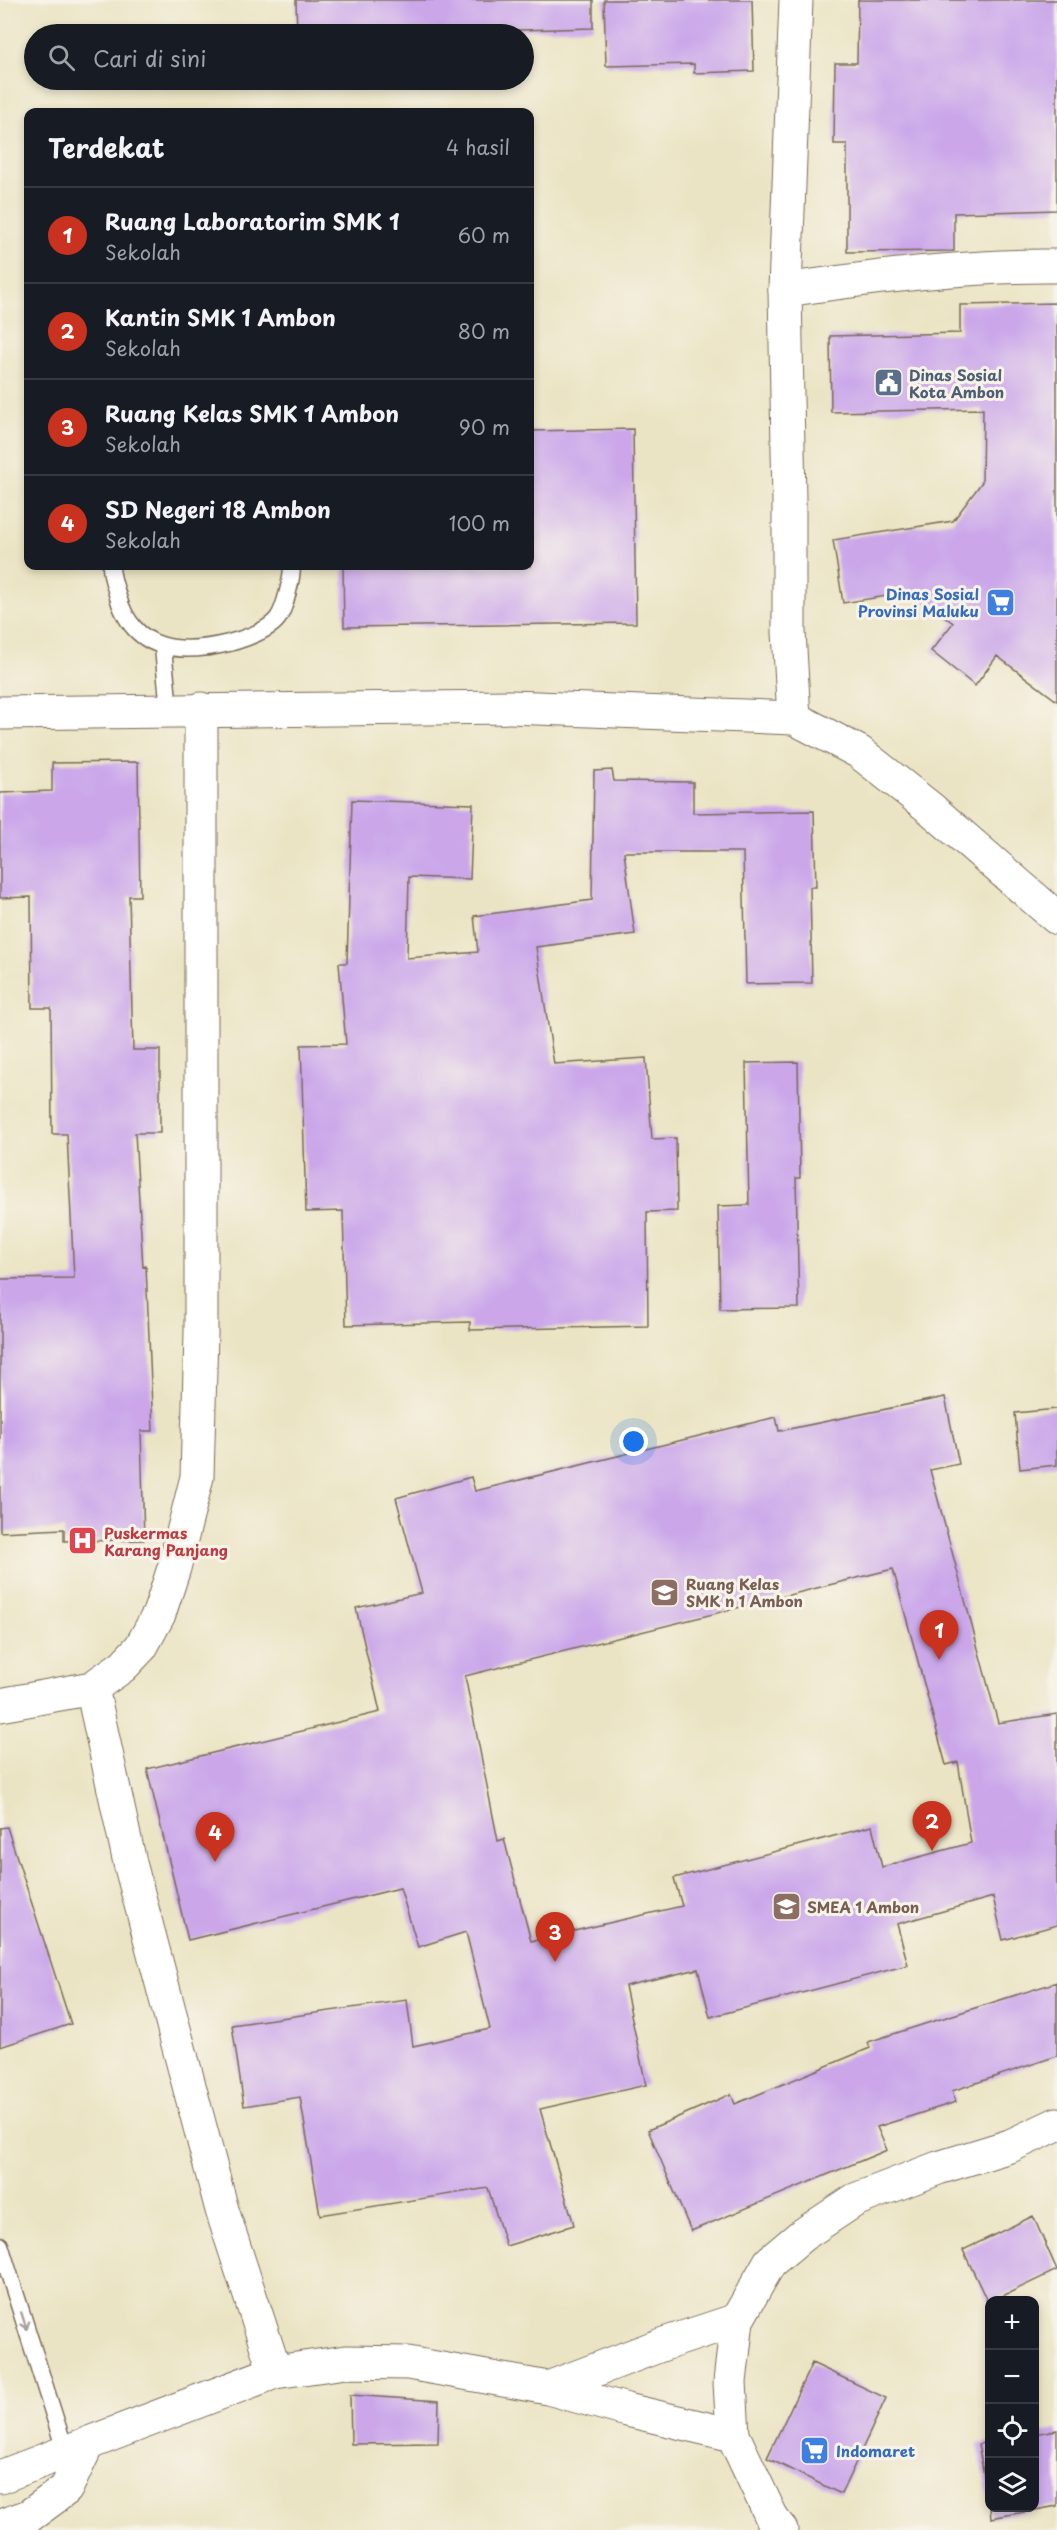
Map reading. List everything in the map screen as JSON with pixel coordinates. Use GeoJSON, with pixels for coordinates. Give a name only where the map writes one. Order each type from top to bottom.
{"type":"FeatureCollection","features":[{"type":"Feature","properties":{"kind":"street"},"geometry":{"type":"LineString","coordinates":[[794,718],[789,632],[785,290],[796,0]]}},
{"type":"Feature","properties":{"kind":"street"},"geometry":{"type":"LineString","coordinates":[[785,290],[868,278],[1008,265],[1057,266]]}},
{"type":"Feature","properties":{"kind":"street"},"geometry":{"type":"LineString","coordinates":[[0,712],[511,707],[794,718],[859,752],[930,808],[1057,918]]}},
{"type":"Feature","properties":{"kind":"street"},"geometry":{"type":"LineString","coordinates":[[0,1705],[92,1688],[123,1666],[141,1647],[159,1614],[174,1568],[197,1477],[201,1333],[201,709]]}},
{"type":"Feature","properties":{"kind":"street"},"geometry":{"type":"LineString","coordinates":[[92,1688],[130,1863],[222,2210],[275,2372]]}},
{"type":"Feature","properties":{"kind":"street"},"geometry":{"type":"LineString","coordinates":[[781,2530],[773,2520],[733,2435],[730,2382],[737,2320],[770,2262],[801,2236],[855,2200],[938,2168],[1010,2146],[1057,2124]]}},
{"type":"Feature","properties":{"kind":"street"},"geometry":{"type":"LineString","coordinates":[[548,2388],[661,2345],[737,2320]]}},
{"type":"Feature","properties":{"kind":"street"},"geometry":{"type":"LineString","coordinates":[[0,2477],[275,2372],[346,2362],[408,2363],[548,2388],[627,2410],[733,2435]]}},
{"type":"Feature","properties":{"kind":"street"},"geometry":{"type":"LineString","coordinates":[[0,2526],[28,2516],[66,2489],[77,2449]]}},
{"type":"Feature","properties":{"kind":"lane"},"geometry":{"type":"LineString","coordinates":[[111,570],[123,615],[138,633],[163,648],[207,648],[251,637],[278,619],[292,577],[292,570]]}},
{"type":"Feature","properties":{"kind":"lane"},"geometry":{"type":"LineString","coordinates":[[163,648],[169,710]]}},
{"type":"Feature","properties":{"kind":"lane"},"geometry":{"type":"LineString","coordinates":[[0,2245],[77,2449]]}},
{"type":"Feature","properties":{"kind":"building"},"geometry":{"type":"Polygon","coordinates":[[[296,0],[593,0],[593,28],[534,30],[534,24],[297,24],[296,0]]]}},
{"type":"Feature","properties":{"kind":"building"},"geometry":{"type":"Polygon","coordinates":[[[604,0],[752,0],[754,71],[694,73],[694,64],[606,66],[604,0]]]}},
{"type":"Feature","properties":{"kind":"building"},"geometry":{"type":"Polygon","coordinates":[[[858,0],[1057,0],[1057,210],[954,213],[954,251],[847,252],[847,144],[834,144],[835,63],[857,63],[858,0]]]}},
{"type":"Feature","properties":{"kind":"building"},"geometry":{"type":"Polygon","coordinates":[[[1057,303],[1057,701],[997,656],[975,686],[931,651],[953,623],[912,592],[843,603],[833,540],[953,521],[982,482],[983,409],[831,412],[830,336],[960,333],[960,305],[1057,303]]]}},
{"type":"Feature","properties":{"kind":"building"},"geometry":{"type":"Polygon","coordinates":[[[633,429],[636,623],[344,627],[343,570],[534,570],[534,431],[633,429]]]}},
{"type":"Feature","properties":{"kind":"building"},"geometry":{"type":"Polygon","coordinates":[[[138,762],[140,896],[129,896],[133,1050],[160,1050],[160,1133],[135,1133],[143,1267],[146,1266],[153,1431],[141,1431],[144,1540],[64,1541],[64,1529],[0,1532],[0,1279],[74,1278],[67,1134],[52,1134],[51,1008],[32,1008],[31,897],[0,898],[0,793],[52,791],[52,763],[138,762]]]}},
{"type":"Feature","properties":{"kind":"building"},"geometry":{"type":"Polygon","coordinates":[[[612,770],[614,781],[693,782],[693,813],[814,811],[816,887],[810,887],[812,983],[746,984],[743,852],[624,852],[635,934],[536,947],[554,1064],[646,1058],[652,1139],[676,1138],[677,1211],[647,1212],[648,1326],[470,1330],[470,1322],[346,1325],[343,1211],[306,1212],[301,1045],[346,1044],[339,963],[347,963],[352,800],[473,804],[470,879],[409,877],[407,958],[478,952],[474,916],[592,900],[594,771],[612,770]]]}},
{"type":"Feature","properties":{"kind":"building"},"geometry":{"type":"Polygon","coordinates":[[[798,1062],[800,1178],[796,1178],[799,1308],[720,1309],[718,1206],[749,1205],[746,1063],[798,1062]]]}},
{"type":"Feature","properties":{"kind":"building"},"geometry":{"type":"Polygon","coordinates":[[[945,1397],[959,1464],[930,1470],[998,1723],[1057,1714],[1057,1925],[1003,1940],[993,1897],[897,1924],[908,1965],[710,2017],[698,1969],[625,1986],[646,2085],[540,2109],[574,2225],[506,2246],[488,2188],[320,2215],[300,2097],[244,2106],[232,2025],[407,2000],[413,2046],[490,2029],[466,1932],[418,1947],[400,1888],[188,1940],[147,1769],[380,1712],[356,1608],[422,1593],[396,1498],[471,1477],[475,1491],[776,1417],[779,1431],[945,1397]],[[893,1569],[465,1676],[498,1841],[504,1839],[531,1941],[682,1906],[674,1878],[872,1826],[882,1867],[971,1843],[958,1762],[946,1765],[893,1569]]]}},
{"type":"Feature","properties":{"kind":"building"},"geometry":{"type":"Polygon","coordinates":[[[1057,1409],[1057,1465],[1020,1469],[1015,1413],[1057,1409]]]}},
{"type":"Feature","properties":{"kind":"building"},"geometry":{"type":"Polygon","coordinates":[[[7,1827],[71,2024],[0,2047],[0,1828],[7,1827]]]}},
{"type":"Feature","properties":{"kind":"building"},"geometry":{"type":"Polygon","coordinates":[[[1057,1982],[1057,2056],[952,2091],[956,2102],[877,2127],[887,2150],[691,2231],[648,2130],[731,2094],[735,2104],[870,2048],[868,2042],[1057,1982]]]}},
{"type":"Feature","properties":{"kind":"building"},"geometry":{"type":"Polygon","coordinates":[[[1033,2216],[1057,2270],[1003,2296],[985,2297],[963,2250],[1033,2216]]]}},
{"type":"Feature","properties":{"kind":"building"},"geometry":{"type":"Polygon","coordinates":[[[812,2363],[886,2398],[841,2494],[767,2458],[812,2363]]]}},
{"type":"Feature","properties":{"kind":"building"},"geometry":{"type":"Polygon","coordinates":[[[350,2395],[439,2401],[438,2443],[351,2444],[350,2395]]]}},
{"type":"Feature","properties":{"kind":"building"},"geometry":{"type":"Polygon","coordinates":[[[1057,2430],[1057,2506],[1039,2509],[1039,2458],[1039,2433],[1057,2430]]]}},
{"type":"Feature","properties":{"kind":"building"},"geometry":{"type":"Polygon","coordinates":[[[985,2443],[985,2481],[978,2444],[985,2443]]]}},
{"type":"Feature","properties":{"kind":"building"},"geometry":{"type":"Polygon","coordinates":[[[990,2512],[1024,2512],[991,2518],[990,2512]]]}},
{"type":"Feature","properties":{"kind":"place","name":"Dinas Sosial Kota Ambon"},"geometry":{"type":"Point","coordinates":[888,383]}},
{"type":"Feature","properties":{"kind":"place","name":"Dinas Sosial Provinsi Maluku"},"geometry":{"type":"Point","coordinates":[1000,602]}},
{"type":"Feature","properties":{"kind":"place","name":"Puskermas Karang Panjang"},"geometry":{"type":"Point","coordinates":[83,1541]}},
{"type":"Feature","properties":{"kind":"place","name":"Ruang Kelas SMK n 1 Ambon"},"geometry":{"type":"Point","coordinates":[665,1592]}},
{"type":"Feature","properties":{"kind":"place","name":"Ruang Laboratorim SMK 1"},"geometry":{"type":"Point","coordinates":[939,1660]}},
{"type":"Feature","properties":{"kind":"place","name":"Kantin SMK 1 Ambon"},"geometry":{"type":"Point","coordinates":[932,1851]}},
{"type":"Feature","properties":{"kind":"place","name":"SD Negeri 18 Ambon"},"geometry":{"type":"Point","coordinates":[215,1862]}},
{"type":"Feature","properties":{"kind":"place","name":"SMEA 1 Ambon"},"geometry":{"type":"Point","coordinates":[786,1906]}},
{"type":"Feature","properties":{"kind":"place","name":"Ruang Kelas SMK 1 Ambon"},"geometry":{"type":"Point","coordinates":[555,1962]}},
{"type":"Feature","properties":{"kind":"place","name":"Indomaret"},"geometry":{"type":"Point","coordinates":[815,2450]}}]}
